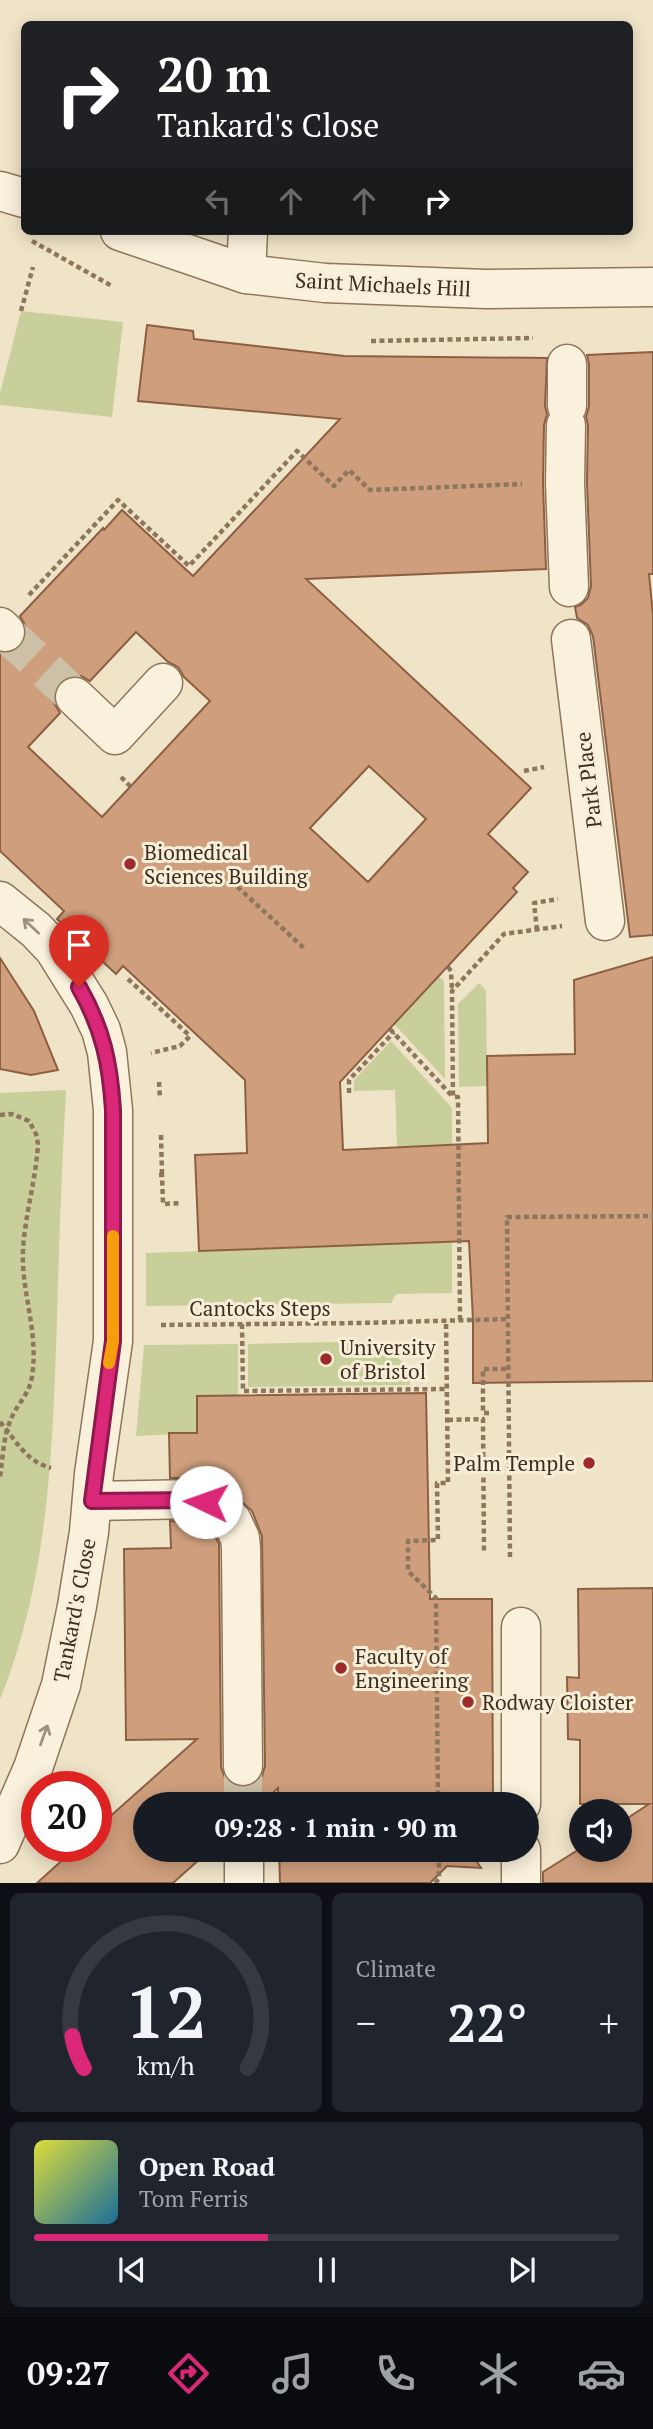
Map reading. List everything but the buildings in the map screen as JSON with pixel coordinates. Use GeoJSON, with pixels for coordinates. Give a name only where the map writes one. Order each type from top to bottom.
{"type":"FeatureCollection","features":[{"type":"Feature","properties":{"kind":"street"},"geometry":{"type":"LineString","coordinates":[[0,191],[21,215]]}},
{"type":"Feature","properties":{"kind":"street","name":"Saint Michaels Hill"},"geometry":{"type":"LineString","coordinates":[[131,235],[246,275],[325,283],[486,289],[653,287]]}},
{"type":"Feature","properties":{"kind":"street"},"geometry":{"type":"LineString","coordinates":[[246,275],[248,235]]}},
{"type":"Feature","properties":{"kind":"street"},"geometry":{"type":"LineString","coordinates":[[567,364],[565,483],[569,587]]}},
{"type":"Feature","properties":{"kind":"street","name":"Park Place"},"geometry":{"type":"LineString","coordinates":[[571,639],[606,920]]}},
{"type":"Feature","properties":{"kind":"street"},"geometry":{"type":"LineString","coordinates":[[75,697],[115,735],[163,683]]}},
{"type":"Feature","properties":{"kind":"street","name":"Tankard's Close"},"geometry":{"type":"LineString","coordinates":[[0,901],[36,930],[68,970],[101,1030],[111,1077],[113,1341],[77,1606],[61,1685],[33,1768],[0,1844]]}},
{"type":"Feature","properties":{"kind":"street"},"geometry":{"type":"LineString","coordinates":[[92,1501],[197,1500],[218,1508],[235,1527],[241,1548],[243,1766]]}},
{"type":"Feature","properties":{"kind":"street"},"geometry":{"type":"LineString","coordinates":[[521,1627],[521,1792]]}},
{"type":"Feature","properties":{"kind":"street"},"geometry":{"type":"LineString","coordinates":[[244,1862],[244,1883]]}},
{"type":"Feature","properties":{"kind":"street"},"geometry":{"type":"LineString","coordinates":[[521,1862],[521,1883]]}},
{"type":"Feature","properties":{"kind":"path"},"geometry":{"type":"LineString","coordinates":[[46,235],[112,286]]}},
{"type":"Feature","properties":{"kind":"path"},"geometry":{"type":"LineString","coordinates":[[21,311],[33,267]]}},
{"type":"Feature","properties":{"kind":"path"},"geometry":{"type":"LineString","coordinates":[[371,341],[491,340]]}},
{"type":"Feature","properties":{"kind":"path"},"geometry":{"type":"LineString","coordinates":[[27,597],[118,500],[189,566],[297,451],[334,486],[349,470],[370,490],[565,483]]}},
{"type":"Feature","properties":{"kind":"path"},"geometry":{"type":"LineString","coordinates":[[231,880],[305,949]]}},
{"type":"Feature","properties":{"kind":"path"},"geometry":{"type":"LineString","coordinates":[[452,991],[504,934],[606,920]]}},
{"type":"Feature","properties":{"kind":"path"},"geometry":{"type":"LineString","coordinates":[[447,967],[451,971],[452,991],[453,1097]]}},
{"type":"Feature","properties":{"kind":"path"},"geometry":{"type":"LineString","coordinates":[[119,971],[190,1036],[180,1046],[147,1054]]}},
{"type":"Feature","properties":{"kind":"path"},"geometry":{"type":"LineString","coordinates":[[349,1093],[349,1080],[392,1030],[453,1097],[458,1097],[460,1320]]}},
{"type":"Feature","properties":{"kind":"path"},"geometry":{"type":"LineString","coordinates":[[0,1115],[12,1114],[29,1121],[38,1144],[23,1250],[34,1336],[34,1360],[26,1397],[14,1413],[7,1430],[0,1477]]}},
{"type":"Feature","properties":{"kind":"path"},"geometry":{"type":"LineString","coordinates":[[160,1133],[162,1175]]}},
{"type":"Feature","properties":{"kind":"path"},"geometry":{"type":"LineString","coordinates":[[510,1557],[507,1217],[653,1216]]}},
{"type":"Feature","properties":{"kind":"path","name":"Cantocks Steps"},"geometry":{"type":"LineString","coordinates":[[161,1325],[360,1324],[508,1319]]}},
{"type":"Feature","properties":{"kind":"path"},"geometry":{"type":"LineString","coordinates":[[438,1792],[436,1598],[408,1571],[408,1541],[438,1540],[438,1483],[449,1483],[446,1321]]}},
{"type":"Feature","properties":{"kind":"path"},"geometry":{"type":"LineString","coordinates":[[242,1324],[243,1391],[447,1389]]}},
{"type":"Feature","properties":{"kind":"path"},"geometry":{"type":"LineString","coordinates":[[489,1413],[483,1413],[483,1369],[508,1369]]}},
{"type":"Feature","properties":{"kind":"path"},"geometry":{"type":"LineString","coordinates":[[448,1420],[483,1419],[484,1553]]}},
{"type":"Feature","properties":{"kind":"path"},"geometry":{"type":"LineString","coordinates":[[0,1422],[28,1458],[49,1467]]}},
{"type":"Feature","properties":{"kind":"path"},"geometry":{"type":"LineString","coordinates":[[435,1883],[439,1879],[439,1862]]}},
{"type":"Feature","properties":{"kind":"green space"},"geometry":{"type":"Polygon","coordinates":[[[21,311],[123,322],[112,417],[0,405],[0,393],[21,311]]]}},
{"type":"Feature","properties":{"kind":"green space"},"geometry":{"type":"Polygon","coordinates":[[[439,976],[444,981],[445,1079],[394,1024],[439,976]]]}},
{"type":"Feature","properties":{"kind":"green space"},"geometry":{"type":"Polygon","coordinates":[[[479,983],[486,990],[487,1086],[459,1087],[458,1004],[479,983]]]}},
{"type":"Feature","properties":{"kind":"green space"},"geometry":{"type":"Polygon","coordinates":[[[391,1041],[452,1108],[452,1180],[397,1149],[395,1090],[354,1091],[354,1080],[391,1041]]]}},
{"type":"Feature","properties":{"kind":"green space"},"geometry":{"type":"Polygon","coordinates":[[[66,1090],[53,1415],[45,1512],[29,1607],[0,1699],[0,1093],[66,1090]]]}},
{"type":"Feature","properties":{"kind":"green space"},"geometry":{"type":"Polygon","coordinates":[[[452,1210],[452,1293],[396,1294],[391,1303],[146,1306],[146,1253],[426,1243],[452,1210]]]}},
{"type":"Feature","properties":{"kind":"green space"},"geometry":{"type":"Polygon","coordinates":[[[381,1341],[410,1370],[410,1385],[248,1387],[248,1344],[381,1341]]]}},
{"type":"Feature","properties":{"kind":"green space"},"geometry":{"type":"Polygon","coordinates":[[[238,1344],[238,1396],[197,1397],[197,1433],[136,1436],[144,1345],[238,1344]]]}},
{"type":"Feature","properties":{"kind":"tunnel"},"geometry":{"type":"LineString","coordinates":[[5,632],[75,697]]}},
{"type":"Feature","properties":{"kind":"tunnel"},"geometry":{"type":"LineString","coordinates":[[243,1766],[243,1792]]}},
{"type":"Feature","properties":{"kind":"slow traffic"},"geometry":{"type":"LineString","coordinates":[[109,1363],[113,1341],[113,1236]]}},
{"type":"Feature","properties":{"kind":"place","name":"Biomedical Sciences Building"},"geometry":{"type":"Point","coordinates":[130,864]}},
{"type":"Feature","properties":{"kind":"place","name":"University of Bristol"},"geometry":{"type":"Point","coordinates":[326,1359]}},
{"type":"Feature","properties":{"kind":"place","name":"Palm Temple"},"geometry":{"type":"Point","coordinates":[589,1463]}},
{"type":"Feature","properties":{"kind":"place","name":"Faculty of Engineering"},"geometry":{"type":"Point","coordinates":[341,1668]}},
{"type":"Feature","properties":{"kind":"place","name":"Rodway Cloister"},"geometry":{"type":"Point","coordinates":[468,1702]}},
{"type":"Feature","properties":{"kind":"route"},"geometry":{"type":"LineString","coordinates":[[79,987],[101,1030],[111,1077],[113,1110],[113,1341],[92,1501],[206,1502]]}}]}
